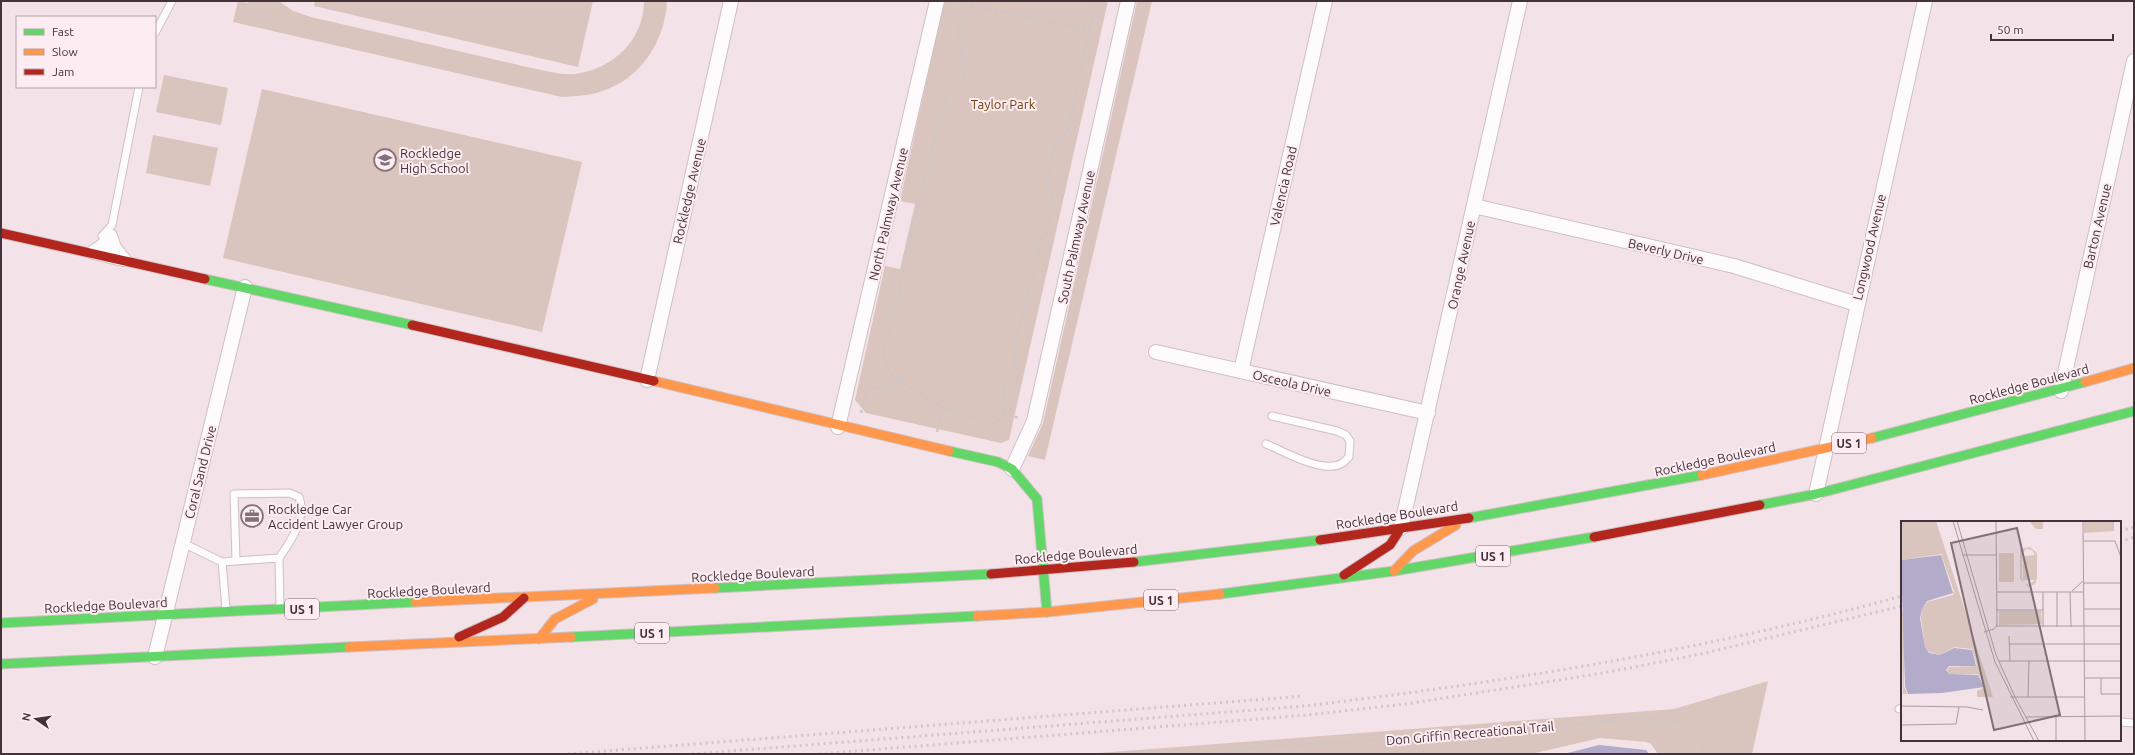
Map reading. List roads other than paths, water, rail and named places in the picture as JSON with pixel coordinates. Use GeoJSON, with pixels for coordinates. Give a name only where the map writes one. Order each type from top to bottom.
{"type":"FeatureCollection","features":[{"type":"Feature","properties":{"kind":"main road"},"geometry":{"type":"LineString","coordinates":[[1,233],[245,287],[647,380],[838,427],[998,462],[1012,469],[1037,499],[1047,612]]}},
{"type":"Feature","properties":{"kind":"main road","name":"Rockledge Boulevard"},"geometry":{"type":"LineString","coordinates":[[1,623],[1043,571],[1236,550],[1470,518],[1614,493],[1827,449],[2061,390],[2134,368]]}},
{"type":"Feature","properties":{"kind":"main road","name":"US 1"},"geometry":{"type":"LineString","coordinates":[[1,664],[539,639],[1047,612],[1340,578],[1394,571],[1604,536],[1816,494],[2134,411]]}},
{"type":"Feature","properties":{"kind":"main road"},"geometry":{"type":"LineString","coordinates":[[1394,571],[1413,551],[1429,540],[1470,518]]}},
{"type":"Feature","properties":{"kind":"main road"},"geometry":{"type":"LineString","coordinates":[[1340,578],[1390,545],[1401,528]]}},
{"type":"Feature","properties":{"kind":"main road"},"geometry":{"type":"LineString","coordinates":[[539,639],[546,625],[561,614],[603,594]]}},
{"type":"Feature","properties":{"kind":"main road"},"geometry":{"type":"LineString","coordinates":[[445,643],[502,620],[516,609],[524,598]]}},
{"type":"Feature","properties":{"kind":"street","name":"Rockledge Avenue"},"geometry":{"type":"LineString","coordinates":[[647,380],[731,1]]}},
{"type":"Feature","properties":{"kind":"street","name":"North Palmway Avenue"},"geometry":{"type":"LineString","coordinates":[[838,427],[937,1]]}},
{"type":"Feature","properties":{"kind":"street","name":"South Palmway Avenue"},"geometry":{"type":"LineString","coordinates":[[1012,469],[1034,421],[1128,1]]}},
{"type":"Feature","properties":{"kind":"street","name":"Valencia Road"},"geometry":{"type":"LineString","coordinates":[[1241,371],[1325,1]]}},
{"type":"Feature","properties":{"kind":"street","name":"Orange Avenue"},"geometry":{"type":"LineString","coordinates":[[1401,528],[1520,1]]}},
{"type":"Feature","properties":{"kind":"street","name":"Longwood Avenue"},"geometry":{"type":"LineString","coordinates":[[1816,494],[1925,1]]}},
{"type":"Feature","properties":{"kind":"street","name":"Barton Avenue"},"geometry":{"type":"LineString","coordinates":[[2061,390],[2134,62]]}},
{"type":"Feature","properties":{"kind":"street","name":"Beverly Drive"},"geometry":{"type":"LineString","coordinates":[[1474,206],[1734,266],[1857,304]]}},
{"type":"Feature","properties":{"kind":"street","name":"Coral Sand Drive"},"geometry":{"type":"LineString","coordinates":[[155,657],[245,287]]}},
{"type":"Feature","properties":{"kind":"street","name":"Osceola Drive"},"geometry":{"type":"LineString","coordinates":[[1156,352],[1428,413]]}},
{"type":"Feature","properties":{"kind":"lane"},"geometry":{"type":"LineString","coordinates":[[156,31],[172,1]]}},
{"type":"Feature","properties":{"kind":"lane"},"geometry":{"type":"LineString","coordinates":[[92,252],[112,225],[140,88]]}},
{"type":"Feature","properties":{"kind":"lane"},"geometry":{"type":"LineString","coordinates":[[112,225],[127,261]]}},
{"type":"Feature","properties":{"kind":"lane"},"geometry":{"type":"LineString","coordinates":[[1266,444],[1319,465],[1337,466],[1349,457],[1350,441],[1346,435],[1337,431],[1272,416]]}},
{"type":"Feature","properties":{"kind":"lane"},"geometry":{"type":"LineString","coordinates":[[236,561],[234,494],[289,493],[299,497],[302,506],[296,531],[279,558],[281,610]]}},
{"type":"Feature","properties":{"kind":"lane"},"geometry":{"type":"LineString","coordinates":[[183,543],[222,562],[279,558]]}},
{"type":"Feature","properties":{"kind":"lane"},"geometry":{"type":"LineString","coordinates":[[222,562],[226,612]]}},
{"type":"Feature","properties":{"kind":"lane"},"geometry":{"type":"LineString","coordinates":[[2121,722],[2134,723]]}},
{"type":"Feature","properties":{"kind":"railway"},"geometry":{"type":"LineString","coordinates":[[2121,531],[2134,527]]}},
{"type":"Feature","properties":{"kind":"railway"},"geometry":{"type":"LineString","coordinates":[[2121,542],[2134,537]]}},
{"type":"Feature","properties":{"kind":"railway"},"geometry":{"type":"LineString","coordinates":[[692,754],[1305,706],[1380,697],[1531,675],[1680,648],[1755,633],[1901,596]]}},
{"type":"Feature","properties":{"kind":"railway"},"geometry":{"type":"LineString","coordinates":[[819,754],[1307,715],[1406,704],[1603,673],[1701,654],[1901,606]]}},
{"type":"Feature","properties":{"kind":"railway"},"geometry":{"type":"LineString","coordinates":[[568,754],[1304,696]]}},
{"type":"Feature","properties":{"kind":"place","name":"Rockledge High School"},"geometry":{"type":"Point","coordinates":[385,160]}},
{"type":"Feature","properties":{"kind":"place","name":"Rockledge Car Accident Lawyer Group"},"geometry":{"type":"Point","coordinates":[252,516]}},
{"type":"Feature","properties":{"kind":"park label","name":"Taylor Park"},"geometry":{"type":"Point","coordinates":[1003,104]}}]}
